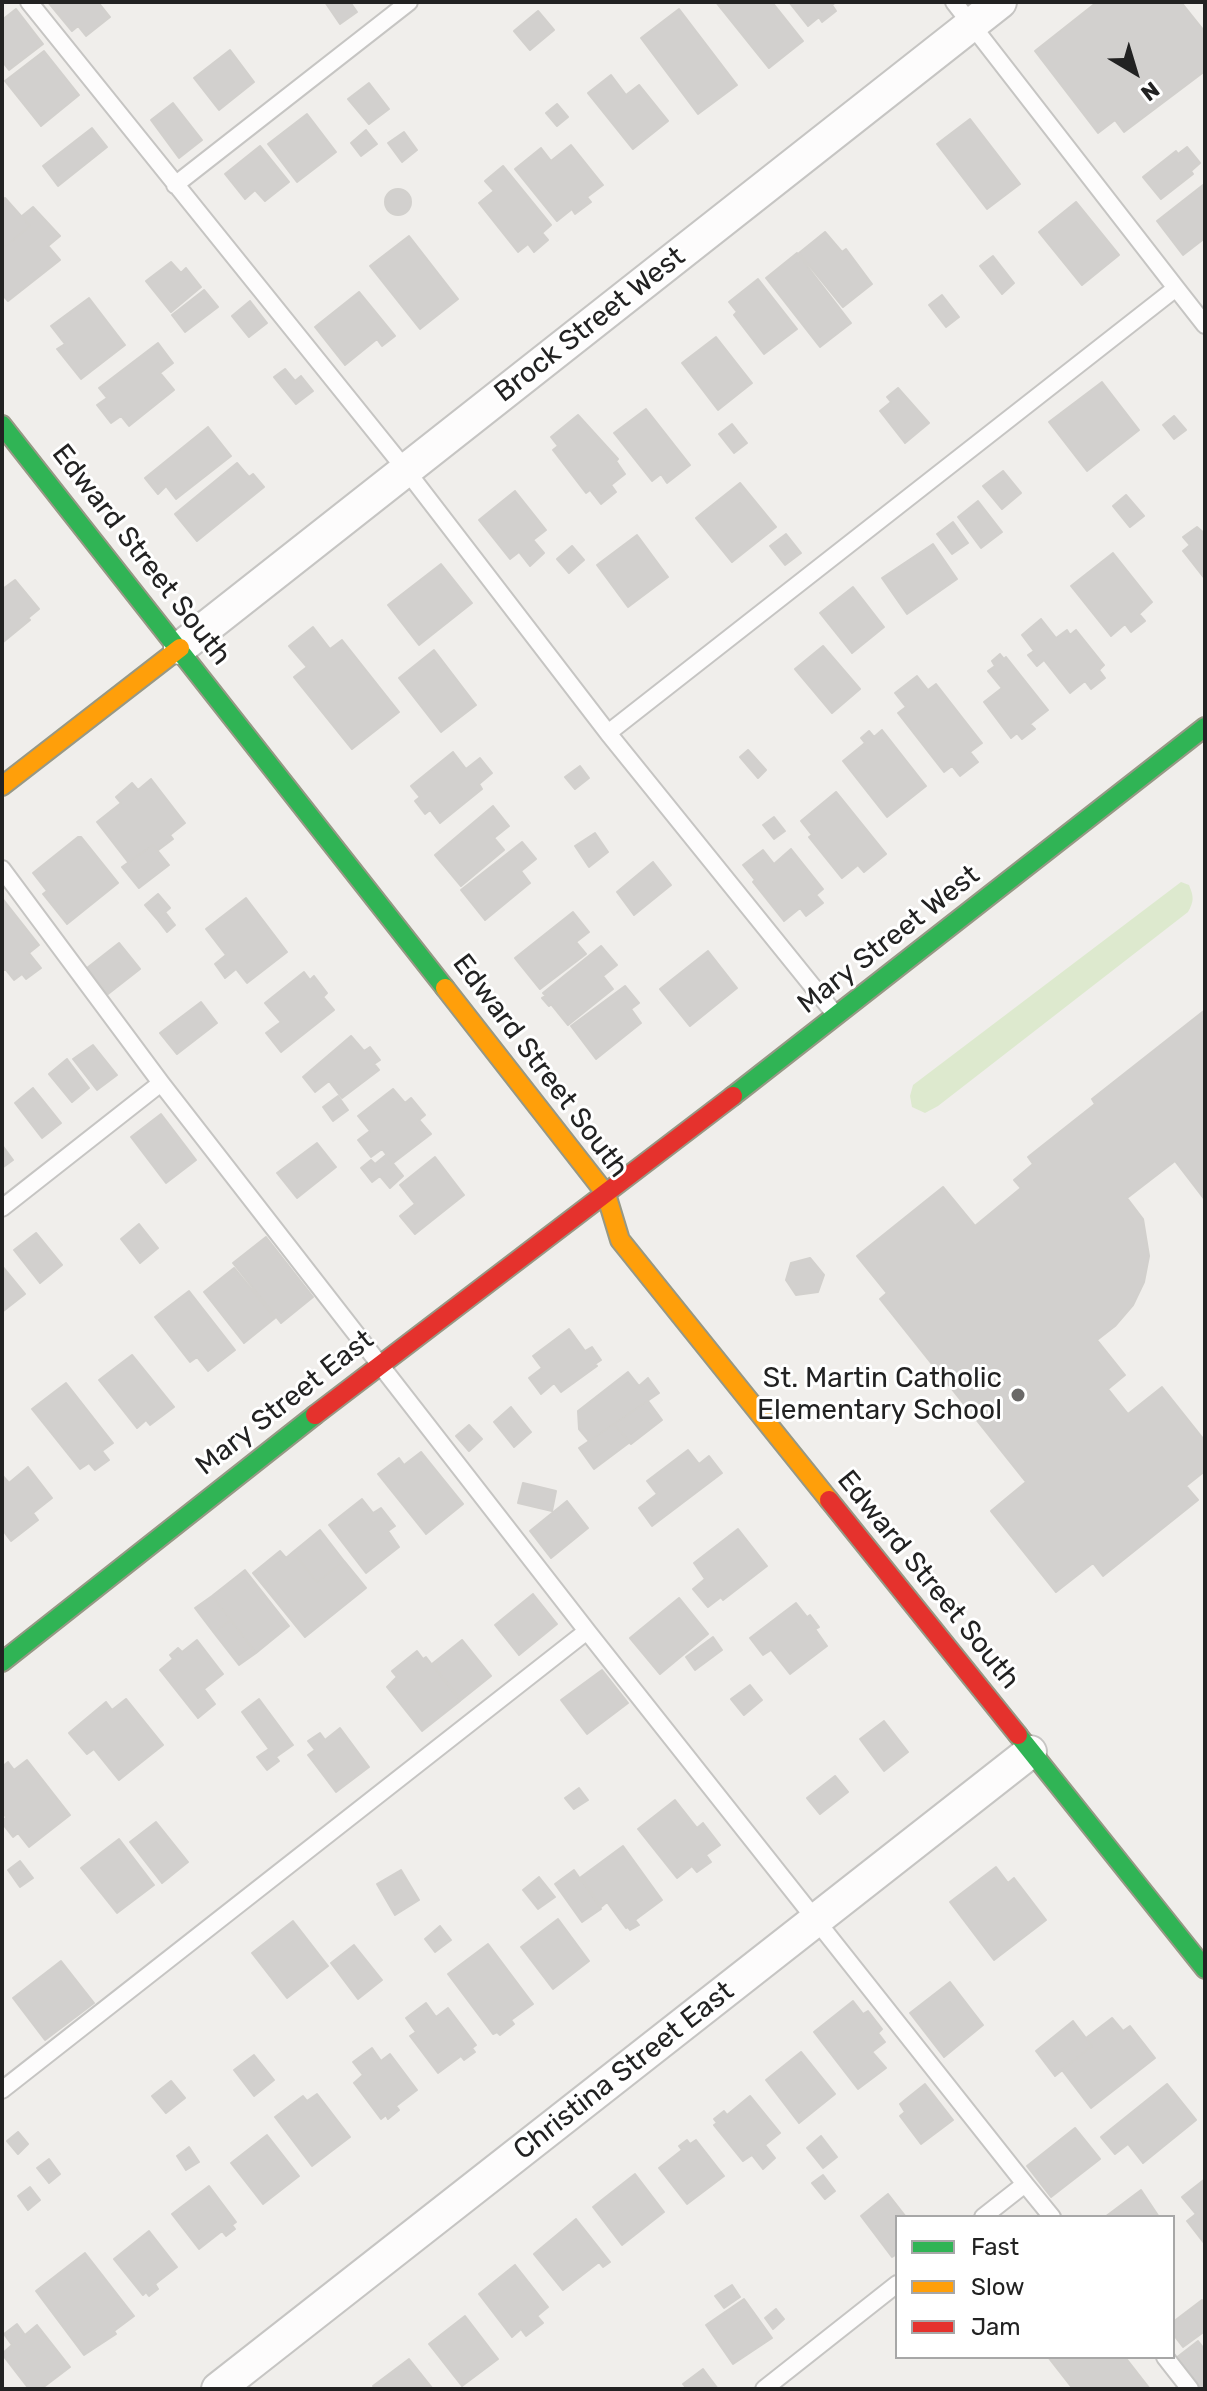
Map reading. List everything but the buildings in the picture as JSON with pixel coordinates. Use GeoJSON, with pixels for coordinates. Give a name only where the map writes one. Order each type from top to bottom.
{"type":"FeatureCollection","features":[{"type":"Feature","properties":{"kind":"main road","name":"Edward Street South"},"geometry":{"type":"LineString","coordinates":[[2,425],[606,1194],[620,1240],[1205,1969]]}},
{"type":"Feature","properties":{"kind":"main road"},"geometry":{"type":"LineString","coordinates":[[2,786],[180,648]]}},
{"type":"Feature","properties":{"kind":"main road","name":"Mary Street West"},"geometry":{"type":"LineString","coordinates":[[606,1194],[837,1017],[1205,727]]}},
{"type":"Feature","properties":{"kind":"main road","name":"Mary Street East"},"geometry":{"type":"LineString","coordinates":[[2,1662],[379,1365],[606,1194]]}},
{"type":"Feature","properties":{"kind":"street","name":"Brock Street West"},"geometry":{"type":"LineString","coordinates":[[180,648],[406,470],[963,13],[1000,2]]}},
{"type":"Feature","properties":{"kind":"street","name":"Christina Street East"},"geometry":{"type":"LineString","coordinates":[[218,2389],[1030,1752]]}},
{"type":"Feature","properties":{"kind":"lane"},"geometry":{"type":"LineString","coordinates":[[29,2],[406,470],[608,733],[837,1017]]}},
{"type":"Feature","properties":{"kind":"lane"},"geometry":{"type":"LineString","coordinates":[[175,185],[409,2]]}},
{"type":"Feature","properties":{"kind":"lane"},"geometry":{"type":"LineString","coordinates":[[963,13],[1205,325]]}},
{"type":"Feature","properties":{"kind":"lane"},"geometry":{"type":"LineString","coordinates":[[608,733],[1176,288]]}},
{"type":"Feature","properties":{"kind":"lane"},"geometry":{"type":"LineString","coordinates":[[2,869],[161,1083],[379,1365],[815,1921],[1050,2215]]}},
{"type":"Feature","properties":{"kind":"lane"},"geometry":{"type":"LineString","coordinates":[[2,1208],[161,1083]]}},
{"type":"Feature","properties":{"kind":"lane"},"geometry":{"type":"LineString","coordinates":[[2,2090],[587,1631]]}},
{"type":"Feature","properties":{"kind":"lane"},"geometry":{"type":"LineString","coordinates":[[986,2215],[1025,2184]]}},
{"type":"Feature","properties":{"kind":"lane"},"geometry":{"type":"LineString","coordinates":[[764,2389],[895,2286]]}},
{"type":"Feature","properties":{"kind":"lane"},"geometry":{"type":"LineString","coordinates":[[1167,2359],[1190,2389]]}},
{"type":"Feature","properties":{"kind":"green space"},"geometry":{"type":"Polygon","coordinates":[[[1181,882],[1189,885],[1192,893],[1188,912],[938,1106],[925,1113],[912,1107],[910,1096],[913,1085],[1181,882]]]}},
{"type":"Feature","properties":{"kind":"traffic: fast"},"geometry":{"type":"LineString","coordinates":[[2,425],[445,988]]}},
{"type":"Feature","properties":{"kind":"traffic: fast"},"geometry":{"type":"LineString","coordinates":[[733,1096],[1205,727]]}},
{"type":"Feature","properties":{"kind":"traffic: fast"},"geometry":{"type":"LineString","coordinates":[[2,1662],[315,1415]]}},
{"type":"Feature","properties":{"kind":"traffic: fast"},"geometry":{"type":"LineString","coordinates":[[1018,1735],[1205,1969]]}},
{"type":"Feature","properties":{"kind":"traffic: slow"},"geometry":{"type":"LineString","coordinates":[[2,786],[180,648]]}},
{"type":"Feature","properties":{"kind":"traffic: slow"},"geometry":{"type":"LineString","coordinates":[[445,988],[606,1194],[620,1240],[829,1500]]}},
{"type":"Feature","properties":{"kind":"traffic: jam"},"geometry":{"type":"LineString","coordinates":[[315,1415],[733,1096]]}},
{"type":"Feature","properties":{"kind":"traffic: jam"},"geometry":{"type":"LineString","coordinates":[[829,1500],[1018,1735]]}},
{"type":"Feature","properties":{"kind":"place","name":"St. Martin Catholic Elementary School"},"geometry":{"type":"Point","coordinates":[1018,1395]}}]}
